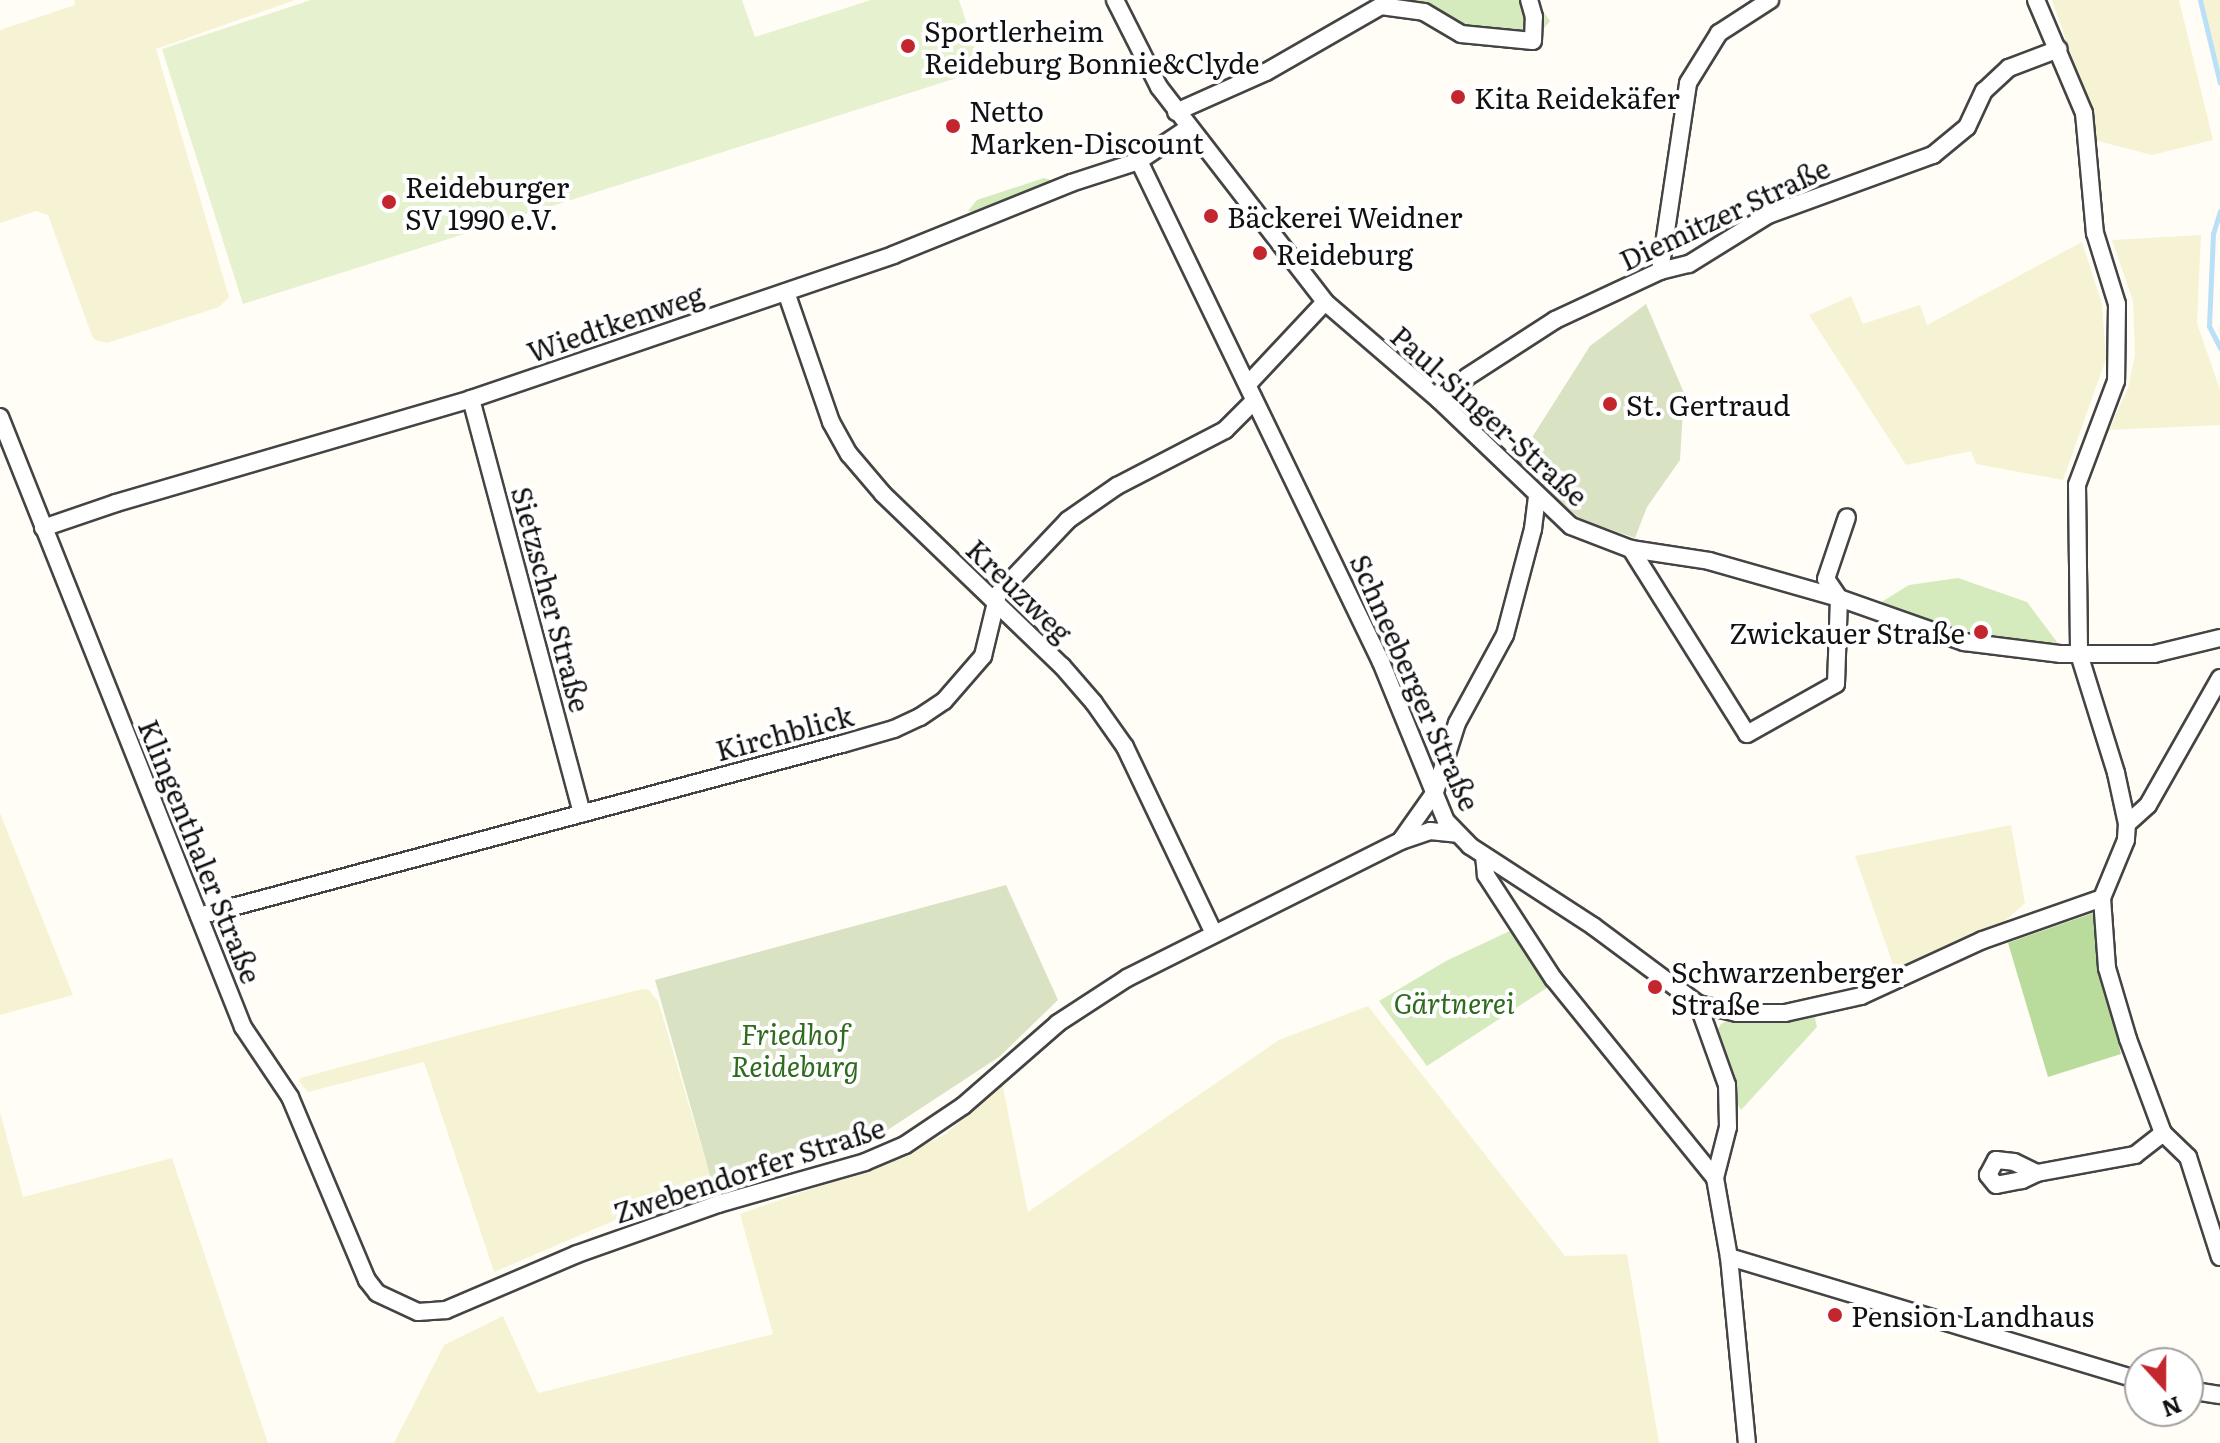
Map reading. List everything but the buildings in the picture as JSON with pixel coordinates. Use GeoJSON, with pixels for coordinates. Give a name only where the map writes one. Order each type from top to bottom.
{"type":"FeatureCollection","features":[{"type":"Feature","properties":{"kind":"street","name":"Paul-Singer-Straße"},"geometry":{"type":"LineString","coordinates":[[1115,0],[1152,77],[1176,112],[1325,302],[1439,400],[1571,526],[1631,549],[1709,561],[1839,598],[1964,642],[2079,654],[2154,654],[2220,638]]}},
{"type":"Feature","properties":{"kind":"street"},"geometry":{"type":"LineString","coordinates":[[1176,112],[1266,72],[1380,3],[1424,12],[1461,34],[1533,41],[1534,17],[1529,0]]}},
{"type":"Feature","properties":{"kind":"street"},"geometry":{"type":"LineString","coordinates":[[1660,271],[1688,83],[1719,33],[1770,0]]}},
{"type":"Feature","properties":{"kind":"street"},"geometry":{"type":"LineString","coordinates":[[2036,0],[2084,113],[2095,233],[2117,304],[2116,381],[2077,485],[2079,654],[2116,773],[2127,824],[2126,840],[2102,898],[2107,968],[2128,1039],[2163,1133],[2188,1157],[2220,1257]]}},
{"type":"Feature","properties":{"kind":"street","name":"Diemitzer Straße"},"geometry":{"type":"LineString","coordinates":[[1439,400],[1555,320],[1660,271],[1689,264],[1768,215],[1933,155],[1967,127],[1984,91],[2009,68],[2059,49]]}},
{"type":"Feature","properties":{"kind":"street","name":"Wiedtkenweg"},"geometry":{"type":"LineString","coordinates":[[43,528],[116,503],[471,399],[893,255],[1071,183],[1139,161],[1188,128]]}},
{"type":"Feature","properties":{"kind":"street","name":"Schneeberger Straße"},"geometry":{"type":"LineString","coordinates":[[1139,161],[1232,357],[1249,383],[1254,401],[1381,662],[1446,821],[1484,856]]}},
{"type":"Feature","properties":{"kind":"street","name":"Kreuzweg"},"geometry":{"type":"LineString","coordinates":[[786,292],[831,422],[849,454],[883,494],[1062,666],[1116,733],[1214,934]]}},
{"type":"Feature","properties":{"kind":"street"},"geometry":{"type":"LineString","coordinates":[[1249,383],[1325,302]]}},
{"type":"Feature","properties":{"kind":"street","name":"Sietzscher Straße"},"geometry":{"type":"LineString","coordinates":[[471,399],[582,813]]}},
{"type":"Feature","properties":{"kind":"street","name":"Kirchblick"},"geometry":{"type":"LineString","coordinates":[[199,916],[842,744],[894,729],[920,717],[944,701],[983,656],[995,601],[1047,541],[1091,502],[1216,436],[1254,401]]}},
{"type":"Feature","properties":{"kind":"street","name":"Klingenthaler Straße"},"geometry":{"type":"LineString","coordinates":[[0,417],[243,1027],[290,1097],[351,1246],[377,1293]]}},
{"type":"Feature","properties":{"kind":"street","name":"Zwebendorfer Straße"},"geometry":{"type":"LineString","coordinates":[[1401,841],[1435,792],[1457,723],[1505,635],[1516,604],[1537,496]]}},
{"type":"Feature","properties":{"kind":"street"},"geometry":{"type":"LineString","coordinates":[[1631,549],[1747,734],[1836,684],[1839,598],[1826,579],[1847,517]]}},
{"type":"Feature","properties":{"kind":"street"},"geometry":{"type":"LineString","coordinates":[[2127,824],[2148,805],[2220,678]]}},
{"type":"Feature","properties":{"kind":"street","name":"Zwebendorfer Straße"},"geometry":{"type":"LineString","coordinates":[[377,1293],[418,1312],[446,1310],[577,1254],[718,1204],[865,1162],[905,1145],[963,1106],[1007,1064],[1083,1004],[1214,934],[1401,841],[1430,831],[1457,834]]}},
{"type":"Feature","properties":{"kind":"street"},"geometry":{"type":"LineString","coordinates":[[1484,856],[1593,926],[1698,1004],[1737,1013],[1785,1013],[1861,996],[1983,940],[2102,898]]}},
{"type":"Feature","properties":{"kind":"street"},"geometry":{"type":"LineString","coordinates":[[1484,856],[1486,875],[1553,978],[1715,1178]]}},
{"type":"Feature","properties":{"kind":"street"},"geometry":{"type":"LineString","coordinates":[[1698,1004],[1727,1085],[1728,1127],[1715,1178],[1729,1257],[1747,1443]]}},
{"type":"Feature","properties":{"kind":"street"},"geometry":{"type":"LineString","coordinates":[[2037,1173],[2135,1155],[2163,1133]]}},
{"type":"Feature","properties":{"kind":"street"},"geometry":{"type":"LineString","coordinates":[[1729,1257],[2124,1375]]}},
{"type":"Feature","properties":{"kind":"shaded area"},"geometry":{"type":"Polygon","coordinates":[[[74,0],[295,0],[156,49],[229,297],[219,307],[107,343],[92,336],[48,215],[36,211],[0,223],[0,30],[75,5],[74,0]]]}},
{"type":"Feature","properties":{"kind":"shaded area"},"geometry":{"type":"Polygon","coordinates":[[[2052,0],[2179,0],[2213,140],[2152,155],[2094,140],[2092,114],[2052,0]]]}},
{"type":"Feature","properties":{"kind":"shaded area"},"geometry":{"type":"Polygon","coordinates":[[[2200,0],[2220,0],[2220,83],[2204,21],[2200,0]]]}},
{"type":"Feature","properties":{"kind":"shaded area"},"geometry":{"type":"Polygon","coordinates":[[[2201,235],[2197,323],[2220,390],[2220,425],[2109,430],[2128,388],[2135,355],[2133,301],[2112,240],[2201,235]]]}},
{"type":"Feature","properties":{"kind":"shaded area"},"geometry":{"type":"Polygon","coordinates":[[[2082,242],[2102,304],[2106,359],[2063,480],[1976,464],[1971,451],[1906,465],[1809,315],[1851,296],[1863,324],[1920,305],[1927,325],[2082,242]]]}},
{"type":"Feature","properties":{"kind":"shaded area"},"geometry":{"type":"Polygon","coordinates":[[[0,813],[73,995],[0,1015],[0,813]]]}},
{"type":"Feature","properties":{"kind":"shaded area"},"geometry":{"type":"Polygon","coordinates":[[[2011,825],[2025,903],[1996,929],[1896,973],[1855,856],[2011,825]]]}},
{"type":"Feature","properties":{"kind":"shaded area"},"geometry":{"type":"Polygon","coordinates":[[[642,989],[649,990],[658,1001],[711,1179],[494,1272],[424,1062],[308,1092],[299,1081],[300,1078],[482,1029],[642,989]]]}},
{"type":"Feature","properties":{"kind":"shaded area"},"geometry":{"type":"Polygon","coordinates":[[[1368,1006],[1565,1256],[1627,1254],[1659,1443],[394,1443],[444,1345],[503,1316],[538,1393],[773,1334],[740,1214],[888,1162],[946,1134],[1002,1082],[1028,1212],[1279,1040],[1368,1006]]]}},
{"type":"Feature","properties":{"kind":"shaded area"},"geometry":{"type":"Polygon","coordinates":[[[0,1112],[23,1197],[172,1158],[268,1443],[0,1443],[0,1112]]]}},
{"type":"Feature","properties":{"kind":"green space","name":"Reideburger SV 1990 e.V."},"geometry":{"type":"Polygon","coordinates":[[[311,0],[742,0],[755,37],[871,0],[959,0],[982,70],[243,304],[162,49],[311,0]]]}},
{"type":"Feature","properties":{"kind":"green space"},"geometry":{"type":"Polygon","coordinates":[[[1397,0],[1535,0],[1550,21],[1533,41],[1461,34],[1397,0]]]}},
{"type":"Feature","properties":{"kind":"green space"},"geometry":{"type":"Polygon","coordinates":[[[1044,178],[1055,181],[978,213],[968,211],[977,200],[1044,178]]]}},
{"type":"Feature","properties":{"kind":"green space"},"geometry":{"type":"Polygon","coordinates":[[[1646,304],[1684,393],[1680,460],[1647,507],[1635,538],[1580,519],[1517,461],[1590,346],[1646,304]]]}},
{"type":"Feature","properties":{"kind":"green space"},"geometry":{"type":"Polygon","coordinates":[[[1958,578],[2027,602],[2057,642],[2044,651],[1963,633],[1875,606],[1909,585],[1958,578]]]}},
{"type":"Feature","properties":{"kind":"green space","name":"Friedhof Reideburg"},"geometry":{"type":"Polygon","coordinates":[[[1006,885],[1058,1000],[999,1057],[883,1133],[711,1179],[655,980],[1006,885]]]}},
{"type":"Feature","properties":{"kind":"green space"},"geometry":{"type":"Polygon","coordinates":[[[2093,913],[2099,962],[2121,1054],[2048,1077],[2008,943],[2093,913]]]}},
{"type":"Feature","properties":{"kind":"green space","name":"Gärtnerei"},"geometry":{"type":"Polygon","coordinates":[[[1514,929],[1553,984],[1427,1066],[1379,1001],[1446,961],[1514,929]]]}},
{"type":"Feature","properties":{"kind":"green space"},"geometry":{"type":"Polygon","coordinates":[[[1814,1014],[1817,1027],[1741,1110],[1735,1100],[1731,1065],[1716,1032],[1721,1024],[1731,1019],[1781,1021],[1814,1014]]]}},
{"type":"Feature","properties":{"kind":"waterway"},"geometry":{"type":"LineString","coordinates":[[2200,0],[2220,83]]}},
{"type":"Feature","properties":{"kind":"waterway"},"geometry":{"type":"LineString","coordinates":[[2220,211],[2213,234],[2209,326],[2220,348]]}},
{"type":"Feature","properties":{"kind":"place","name":"Sportlerheim Reideburg Bonnie&Clyde"},"geometry":{"type":"Point","coordinates":[908,46]}},
{"type":"Feature","properties":{"kind":"place","name":"Kita Reidekäfer"},"geometry":{"type":"Point","coordinates":[1458,97]}},
{"type":"Feature","properties":{"kind":"place","name":"Netto Marken-Discount"},"geometry":{"type":"Point","coordinates":[953,126]}},
{"type":"Feature","properties":{"kind":"place","name":"Reideburger SV 1990 e.V."},"geometry":{"type":"Point","coordinates":[389,202]}},
{"type":"Feature","properties":{"kind":"place","name":"Bäckerei Weidner"},"geometry":{"type":"Point","coordinates":[1211,216]}},
{"type":"Feature","properties":{"kind":"place","name":"Reideburg"},"geometry":{"type":"Point","coordinates":[1260,253]}},
{"type":"Feature","properties":{"kind":"place","name":"St. Gertraud"},"geometry":{"type":"Point","coordinates":[1610,404]}},
{"type":"Feature","properties":{"kind":"place","name":"Zwickauer Straße"},"geometry":{"type":"Point","coordinates":[1981,632]}},
{"type":"Feature","properties":{"kind":"place","name":"Schwarzenberger Straße"},"geometry":{"type":"Point","coordinates":[1655,987]}},
{"type":"Feature","properties":{"kind":"place","name":"Pension Landhaus"},"geometry":{"type":"Point","coordinates":[1835,1315]}}]}
